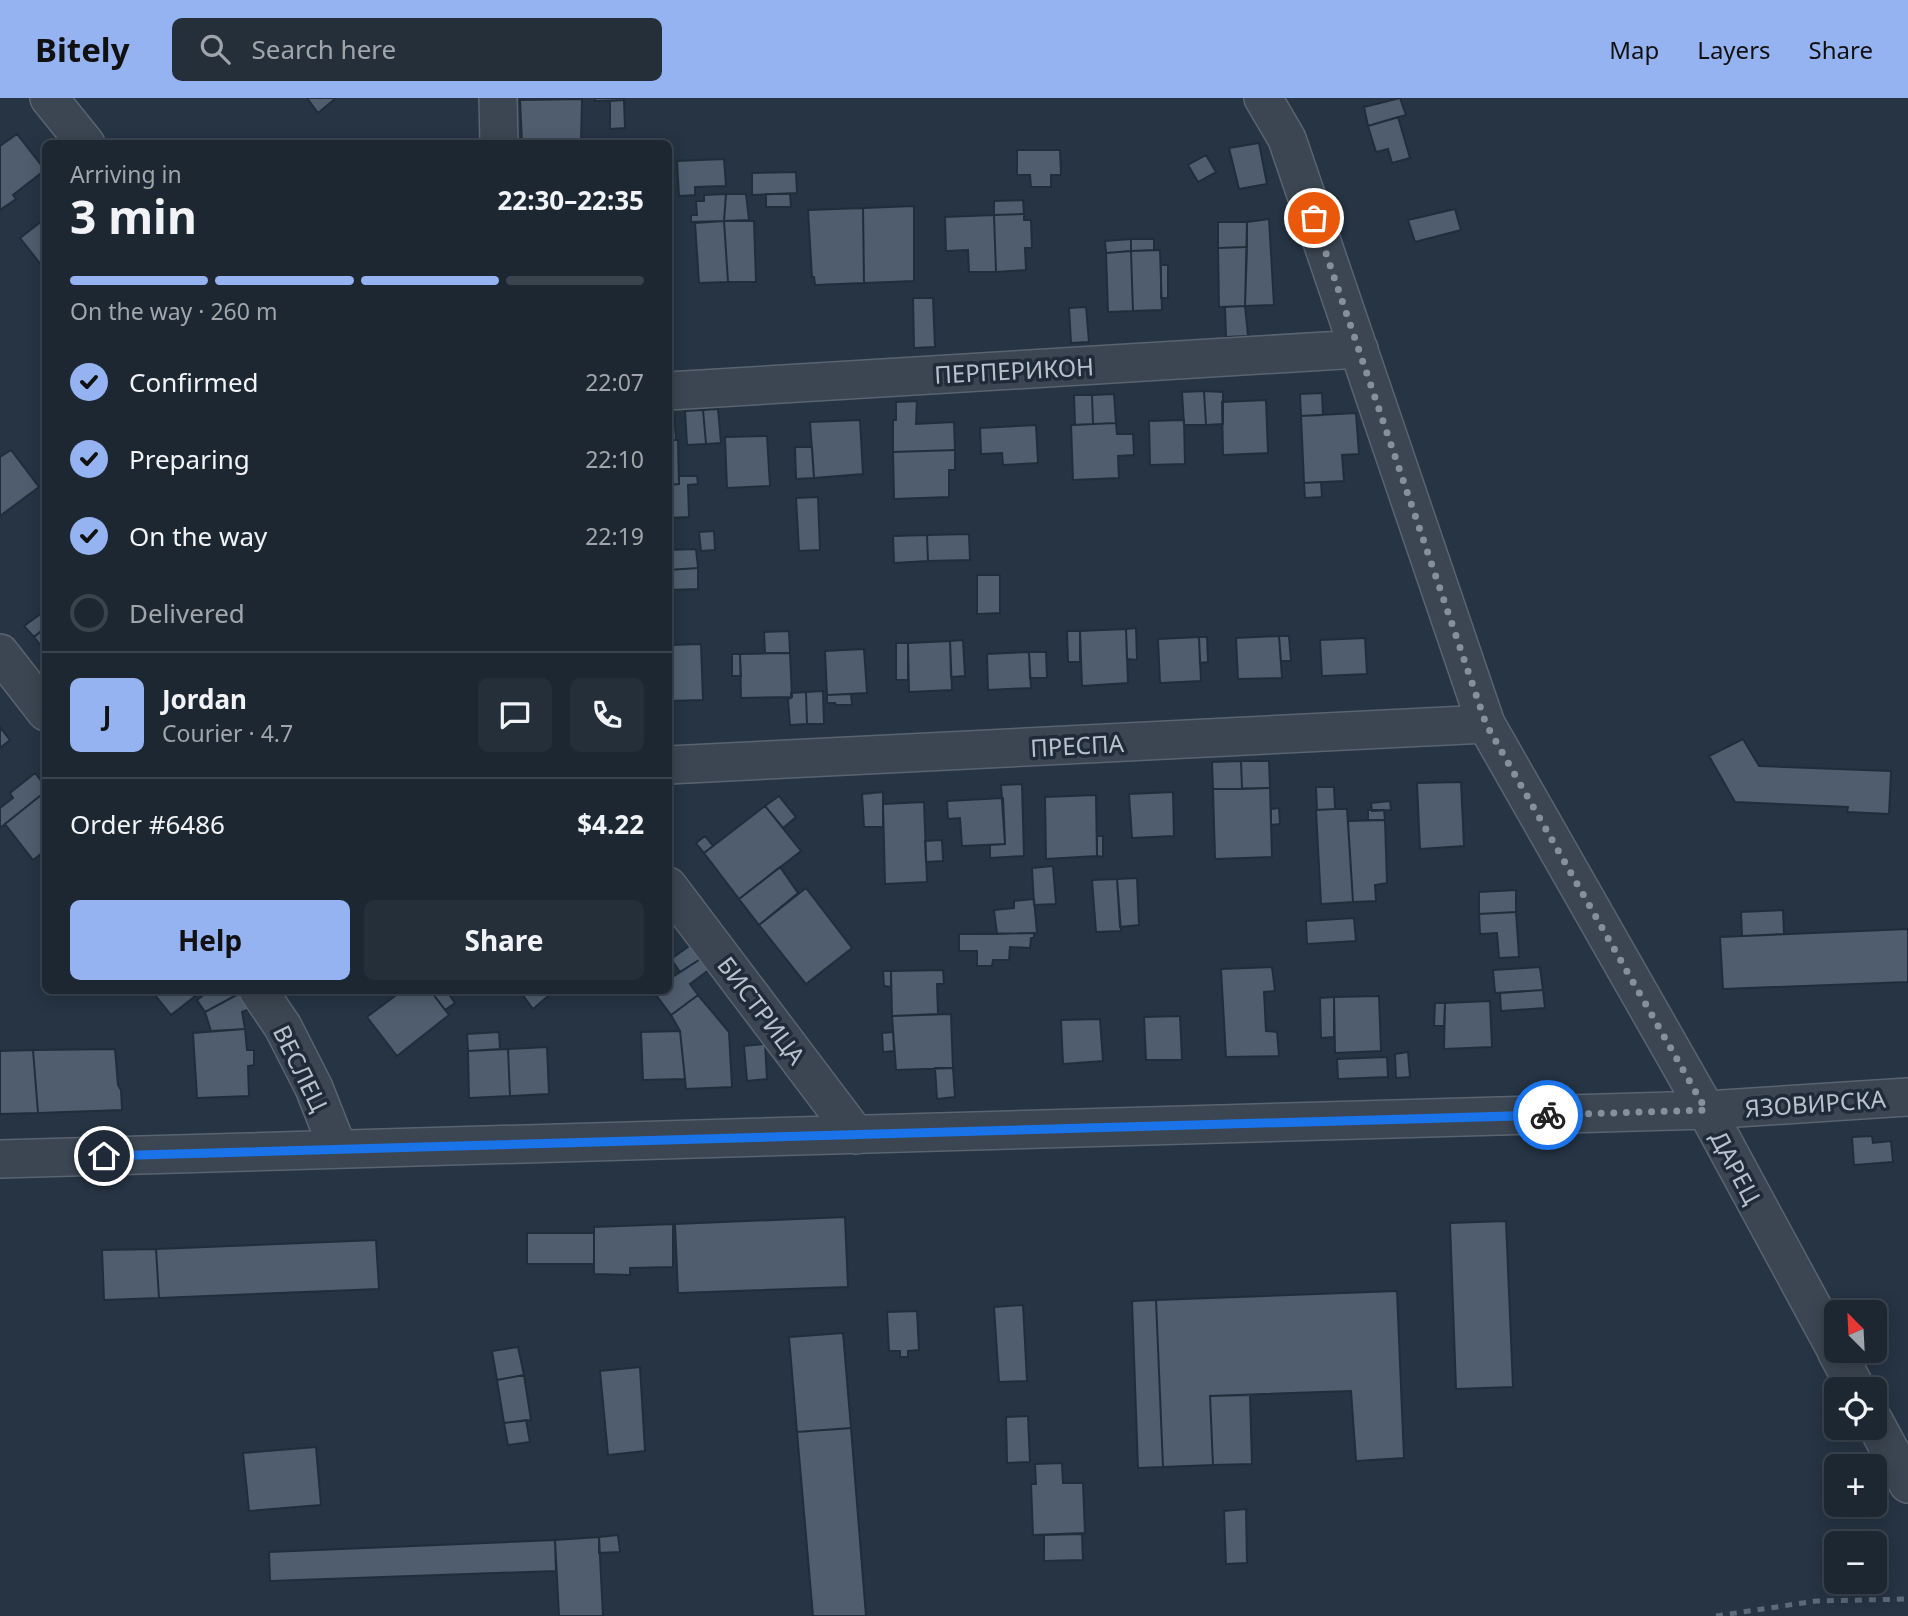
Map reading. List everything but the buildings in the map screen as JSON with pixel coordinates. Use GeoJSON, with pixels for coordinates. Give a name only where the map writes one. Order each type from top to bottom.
{"type":"FeatureCollection","features":[{"type":"Feature","properties":{"kind":"street"},"geometry":{"type":"LineString","coordinates":[[49,98],[83,140]]}},
{"type":"Feature","properties":{"kind":"street"},"geometry":{"type":"LineString","coordinates":[[498,98],[499,140]]}},
{"type":"Feature","properties":{"kind":"street","name":"ДАРЕЦ"},"geometry":{"type":"LineString","coordinates":[[1263,98],[1286,139],[1486,724],[1706,1110],[1824,1329]]}},
{"type":"Feature","properties":{"kind":"street","name":"ПЕРПЕРИКОН"},"geometry":{"type":"LineString","coordinates":[[672,391],[1359,348]]}},
{"type":"Feature","properties":{"kind":"street"},"geometry":{"type":"LineString","coordinates":[[0,653],[42,707]]}},
{"type":"Feature","properties":{"kind":"street","name":"ПРЕСПА"},"geometry":{"type":"LineString","coordinates":[[672,765],[1486,724]]}},
{"type":"Feature","properties":{"kind":"street","name":"БИСТРИЦА"},"geometry":{"type":"LineString","coordinates":[[672,891],[856,1135]]}},
{"type":"Feature","properties":{"kind":"street","name":"ВЕСЛЕЦ"},"geometry":{"type":"LineString","coordinates":[[261,994],[284,1027],[314,1088],[338,1149]]}},
{"type":"Feature","properties":{"kind":"street","name":"ЯЗОВИРСКА"},"geometry":{"type":"LineString","coordinates":[[0,1159],[1706,1110],[1908,1097]]}},
{"type":"Feature","properties":{"kind":"street"},"geometry":{"type":"LineString","coordinates":[[1884,1440],[1908,1484]]}},
{"type":"Feature","properties":{"kind":"railway"},"geometry":{"type":"LineString","coordinates":[[1716,1616],[1816,1601],[1908,1599]]}},
{"type":"Feature","properties":{"kind":"way so far"},"geometry":{"type":"LineString","coordinates":[[1314,218],[1486,724],[1706,1110],[1548,1115]]}},
{"type":"Feature","properties":{"kind":"route"},"geometry":{"type":"LineString","coordinates":[[104,1156],[1548,1115]]}}]}
